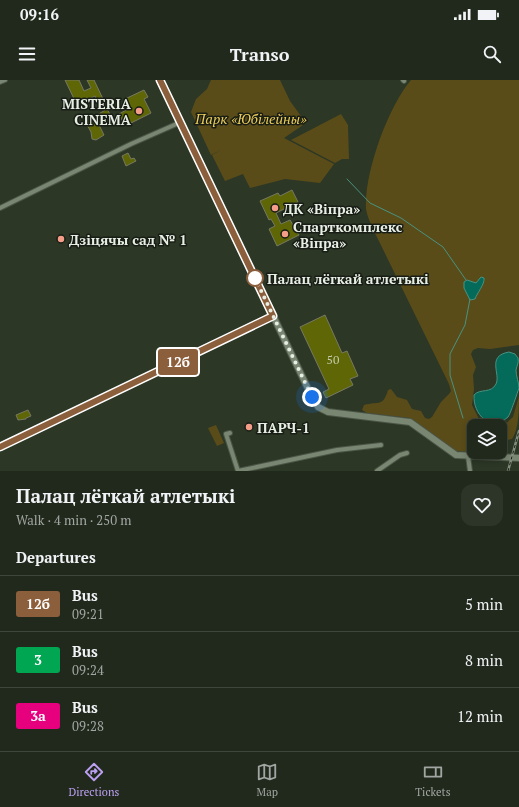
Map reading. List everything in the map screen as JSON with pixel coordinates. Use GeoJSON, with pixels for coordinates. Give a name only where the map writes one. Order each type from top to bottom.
{"type":"FeatureCollection","features":[{"type":"Feature","properties":{"kind":"main road"},"geometry":{"type":"LineString","coordinates":[[160,80],[312,397],[320,408],[328,412],[410,422],[451,452],[467,456]]}},
{"type":"Feature","properties":{"kind":"main road"},"geometry":{"type":"LineString","coordinates":[[0,447],[273,316]]}},
{"type":"Feature","properties":{"kind":"main road"},"geometry":{"type":"LineString","coordinates":[[507,458],[519,458]]}},
{"type":"Feature","properties":{"kind":"street"},"geometry":{"type":"LineString","coordinates":[[0,82],[5,80]]}},
{"type":"Feature","properties":{"kind":"street"},"geometry":{"type":"LineString","coordinates":[[0,208],[131,144],[180,122]]}},
{"type":"Feature","properties":{"kind":"street"},"geometry":{"type":"LineString","coordinates":[[230,433],[226,434],[238,471],[337,450],[381,445]]}},
{"type":"Feature","properties":{"kind":"street"},"geometry":{"type":"LineString","coordinates":[[377,471],[400,455],[407,453]]}},
{"type":"Feature","properties":{"kind":"street"},"geometry":{"type":"LineString","coordinates":[[468,459],[470,471]]}},
{"type":"Feature","properties":{"kind":"green space","name":"Парк «Юбілейны»"},"geometry":{"type":"Polygon","coordinates":[[[211,80],[280,80],[290,101],[306,123],[284,138],[334,164],[320,183],[285,179],[250,188],[243,174],[225,181],[212,155],[221,150],[211,155],[191,112],[196,99],[207,89],[211,80]]]}},
{"type":"Feature","properties":{"kind":"green space"},"geometry":{"type":"Polygon","coordinates":[[[411,80],[519,80],[519,345],[490,349],[478,348],[473,350],[471,354],[476,367],[473,375],[474,389],[472,405],[479,419],[467,419],[467,452],[456,451],[410,418],[367,413],[362,410],[364,405],[382,401],[388,390],[391,389],[397,397],[407,400],[412,409],[421,411],[425,418],[429,419],[451,391],[449,384],[373,229],[366,209],[366,194],[373,159],[386,123],[402,92],[411,80]]]}},
{"type":"Feature","properties":{"kind":"green space"},"geometry":{"type":"Polygon","coordinates":[[[341,114],[348,125],[349,159],[342,159],[335,163],[291,140],[341,114]]]}},
{"type":"Feature","properties":{"kind":"green space"},"geometry":{"type":"Polygon","coordinates":[[[519,396],[516,430],[512,439],[507,440],[507,423],[513,417],[519,396]]]}},
{"type":"Feature","properties":{"kind":"green space"},"geometry":{"type":"Polygon","coordinates":[[[216,425],[224,443],[217,446],[208,428],[216,425]]]}},
{"type":"Feature","properties":{"kind":"water"},"geometry":{"type":"Polygon","coordinates":[[[481,277],[484,278],[482,286],[475,299],[470,300],[464,288],[464,282],[467,280],[476,283],[481,277]]]}},
{"type":"Feature","properties":{"kind":"water"},"geometry":{"type":"Polygon","coordinates":[[[509,352],[515,354],[518,358],[516,375],[519,388],[508,417],[504,419],[484,419],[476,409],[474,395],[494,387],[497,380],[496,361],[502,354],[509,352]]]}},
{"type":"Feature","properties":{"kind":"building"},"geometry":{"type":"Polygon","coordinates":[[[65,80],[79,80],[84,91],[91,88],[87,80],[94,80],[103,99],[97,102],[95,96],[77,105],[65,80]]]}},
{"type":"Feature","properties":{"kind":"building"},"geometry":{"type":"Polygon","coordinates":[[[144,90],[148,97],[144,99],[151,113],[125,126],[119,114],[130,108],[125,99],[144,90]]]}},
{"type":"Feature","properties":{"kind":"building"},"geometry":{"type":"Polygon","coordinates":[[[107,109],[111,116],[98,123],[104,135],[96,140],[92,139],[91,132],[85,121],[89,119],[88,117],[91,115],[92,118],[107,109]]]}},
{"type":"Feature","properties":{"kind":"building"},"geometry":{"type":"Polygon","coordinates":[[[128,153],[131,159],[134,158],[136,161],[126,166],[122,156],[128,153]]]}},
{"type":"Feature","properties":{"kind":"building"},"geometry":{"type":"Polygon","coordinates":[[[292,190],[298,202],[276,213],[281,224],[290,220],[299,235],[277,246],[269,229],[275,226],[271,219],[269,220],[260,201],[278,193],[280,196],[292,190]]]}},
{"type":"Feature","properties":{"kind":"building","name":"Палац лёгкай атлетыкі"},"geometry":{"type":"Polygon","coordinates":[[[325,315],[342,353],[347,351],[358,376],[350,379],[353,385],[326,398],[323,392],[329,389],[300,327],[325,315]]]}},
{"type":"Feature","properties":{"kind":"building"},"geometry":{"type":"Polygon","coordinates":[[[28,410],[31,416],[26,419],[18,420],[16,415],[28,410]]]}},
{"type":"Feature","properties":{"kind":"waterway"},"geometry":{"type":"LineString","coordinates":[[347,179],[370,203],[401,218],[443,247],[466,280]]}},
{"type":"Feature","properties":{"kind":"waterway"},"geometry":{"type":"LineString","coordinates":[[463,418],[450,375],[450,354],[465,325],[470,299]]}},
{"type":"Feature","properties":{"kind":"railway"},"geometry":{"type":"LineString","coordinates":[[508,471],[519,431]]}},
{"type":"Feature","properties":{"kind":"bus line","name":"12б"},"geometry":{"type":"LineString","coordinates":[[0,447],[273,316],[160,80]]}},
{"type":"Feature","properties":{"kind":"place","name":"MISTERIA CINEMA"},"geometry":{"type":"Point","coordinates":[139,111]}},
{"type":"Feature","properties":{"kind":"place","name":"ДК «Віпра»"},"geometry":{"type":"Point","coordinates":[275,208]}},
{"type":"Feature","properties":{"kind":"place","name":"Спарткомплекс «Віпра»"},"geometry":{"type":"Point","coordinates":[285,234]}},
{"type":"Feature","properties":{"kind":"place","name":"Дзіцячы сад № 1"},"geometry":{"type":"Point","coordinates":[61,239]}},
{"type":"Feature","properties":{"kind":"place","name":"Палац лёгкай атлетыкі"},"geometry":{"type":"Point","coordinates":[255,278]}},
{"type":"Feature","properties":{"kind":"place","name":"ПАРЧ-1"},"geometry":{"type":"Point","coordinates":[249,427]}},
{"type":"Feature","properties":{"kind":"route"},"geometry":{"type":"LineString","coordinates":[[255,278],[312,397]]}}]}
